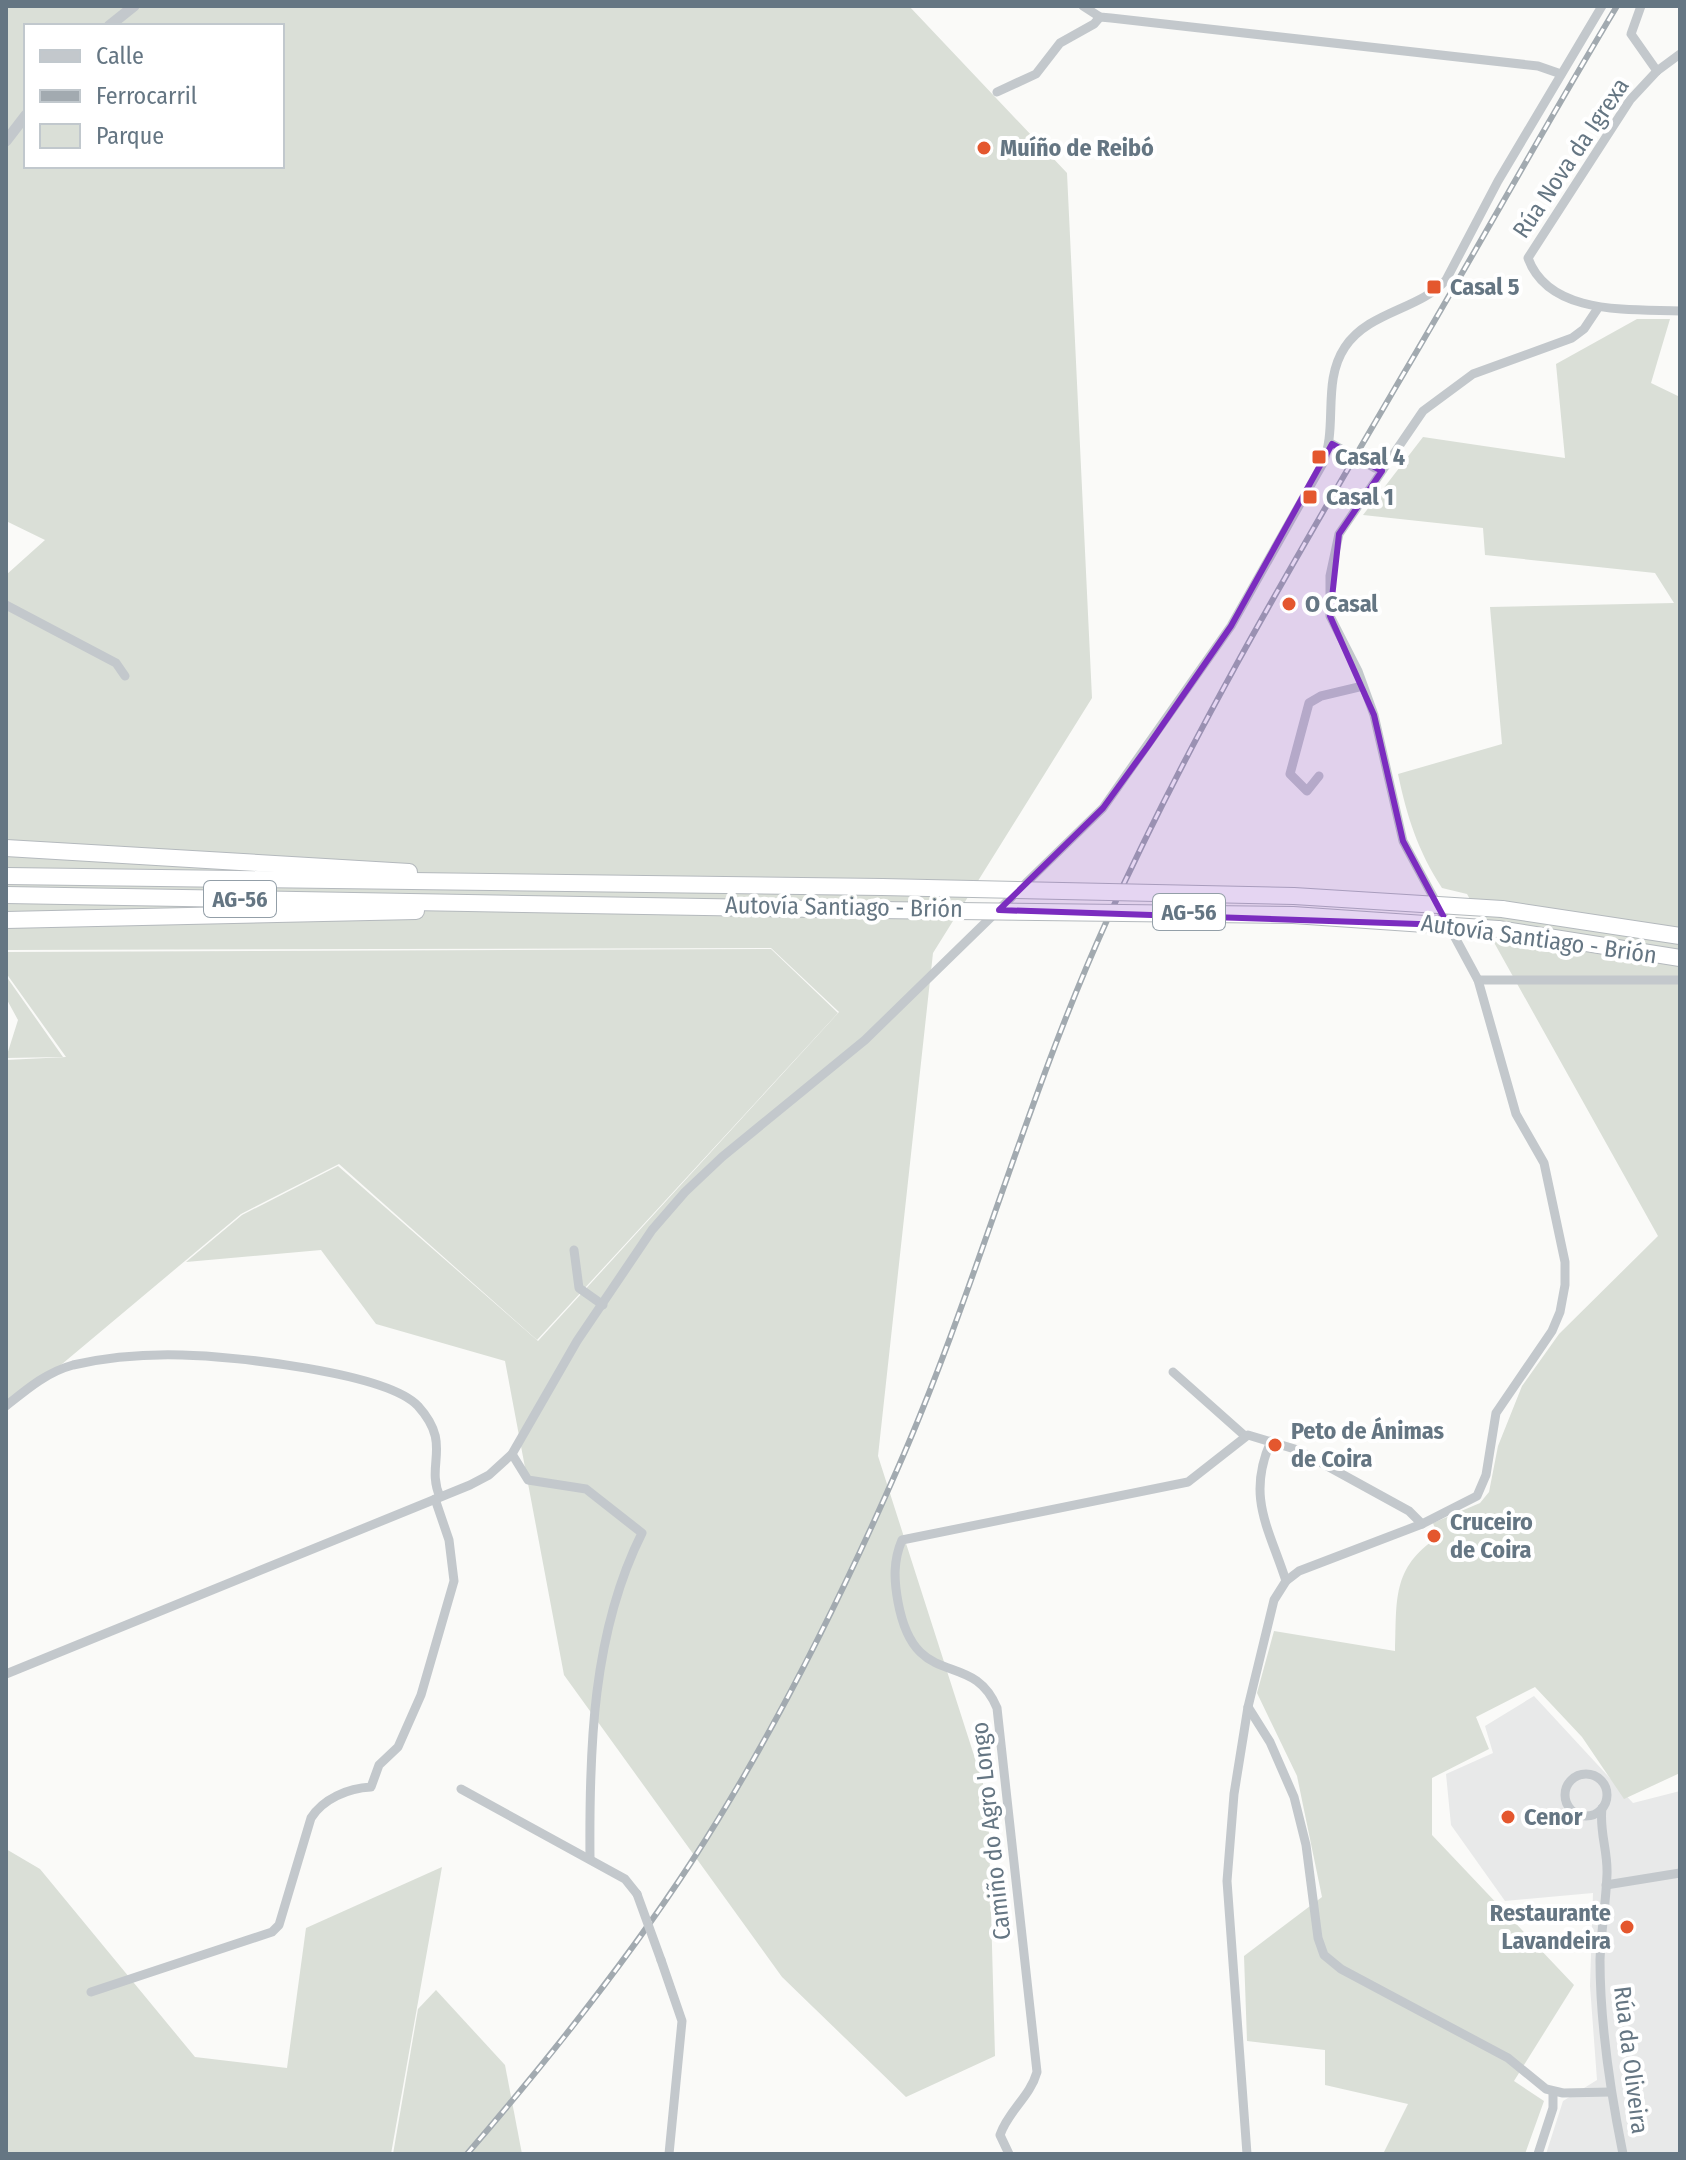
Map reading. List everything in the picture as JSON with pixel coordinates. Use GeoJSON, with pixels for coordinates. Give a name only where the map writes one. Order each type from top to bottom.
{"type":"FeatureCollection","features":[{"type":"Feature","properties":{"kind":"highway"},"geometry":{"type":"LineString","coordinates":[[6,848],[401,871],[450,881]]}},
{"type":"Feature","properties":{"kind":"highway","name":"Autovía Santiago - Brión"},"geometry":{"type":"LineString","coordinates":[[6,876],[882,887],[1294,896],[1502,909],[1680,936]]}},
{"type":"Feature","properties":{"kind":"highway","name":"Autovía Santiago - Brión"},"geometry":{"type":"LineString","coordinates":[[6,895],[1293,915],[1498,929],[1680,958]]}},
{"type":"Feature","properties":{"kind":"highway"},"geometry":{"type":"LineString","coordinates":[[6,920],[446,910],[474,901]]}},
{"type":"Feature","properties":{"kind":"street"},"geometry":{"type":"LineString","coordinates":[[112,24],[134,6]]}},
{"type":"Feature","properties":{"kind":"street"},"geometry":{"type":"LineString","coordinates":[[1083,6],[1100,17],[1538,66],[1561,74]]}},
{"type":"Feature","properties":{"kind":"street"},"geometry":{"type":"LineString","coordinates":[[6,1674],[438,1498],[489,1475],[512,1454],[577,1341],[652,1230],[685,1192],[740,1141],[865,1040],[1103,808],[1231,626],[1332,444],[1331,387],[1347,344],[1371,322],[1434,293],[1446,280],[1473,226],[1602,6]]}},
{"type":"Feature","properties":{"kind":"street"},"geometry":{"type":"LineString","coordinates":[[1641,6],[1631,34],[1657,71]]}},
{"type":"Feature","properties":{"kind":"street"},"geometry":{"type":"LineString","coordinates":[[997,92],[1036,74],[1060,43],[1094,24],[1100,17]]}},
{"type":"Feature","properties":{"kind":"street","name":"Rúa Nova da Igrexa"},"geometry":{"type":"LineString","coordinates":[[1598,308],[1552,287],[1528,258],[1630,100],[1657,71],[1680,54]]}},
{"type":"Feature","properties":{"kind":"street"},"geometry":{"type":"LineString","coordinates":[[6,141],[24,118]]}},
{"type":"Feature","properties":{"kind":"street"},"geometry":{"type":"LineString","coordinates":[[1247,2154],[1227,1881],[1234,1794],[1248,1707],[1274,1600],[1286,1581],[1299,1571],[1422,1524],[1470,1502],[1483,1486],[1496,1413],[1552,1331],[1565,1285],[1565,1262],[1544,1163],[1512,1102],[1478,980],[1403,841],[1374,715],[1330,616],[1330,576],[1339,534],[1378,470],[1423,411],[1473,374],[1572,338],[1584,329],[1598,308],[1680,311]]}},
{"type":"Feature","properties":{"kind":"street"},"geometry":{"type":"LineString","coordinates":[[1332,444],[1378,470]]}},
{"type":"Feature","properties":{"kind":"street"},"geometry":{"type":"LineString","coordinates":[[6,605],[116,663],[125,676]]}},
{"type":"Feature","properties":{"kind":"street"},"geometry":{"type":"LineString","coordinates":[[1319,776],[1307,791],[1290,774],[1305,710],[1321,696],[1363,686]]}},
{"type":"Feature","properties":{"kind":"street"},"geometry":{"type":"LineString","coordinates":[[1478,980],[1680,980]]}},
{"type":"Feature","properties":{"kind":"street"},"geometry":{"type":"LineString","coordinates":[[574,1250],[579,1288],[603,1305]]}},
{"type":"Feature","properties":{"kind":"street"},"geometry":{"type":"LineString","coordinates":[[6,1406],[37,1380],[70,1366],[116,1357],[181,1355],[320,1372],[397,1391],[416,1404],[439,1438],[437,1489],[449,1540],[454,1581],[421,1695],[398,1747],[379,1765],[371,1787],[356,1788],[320,1805],[311,1818],[279,1925],[272,1932],[91,1992]]}},
{"type":"Feature","properties":{"kind":"street"},"geometry":{"type":"LineString","coordinates":[[1173,1372],[1245,1436],[1298,1450],[1409,1511],[1422,1524]]}},
{"type":"Feature","properties":{"kind":"street","name":"Camiño do Agro Longo"},"geometry":{"type":"LineString","coordinates":[[1009,2154],[1000,2135],[1004,2123],[1032,2090],[1037,2072],[997,1708],[980,1682],[924,1658],[908,1639],[894,1570],[902,1540],[1188,1482],[1245,1436]]}},
{"type":"Feature","properties":{"kind":"street"},"geometry":{"type":"LineString","coordinates":[[1271,1441],[1258,1494],[1263,1520],[1286,1581]]}},
{"type":"Feature","properties":{"kind":"street"},"geometry":{"type":"LineString","coordinates":[[512,1454],[528,1480],[586,1489],[642,1533],[622,1572],[600,1658],[589,1810],[590,1859]]}},
{"type":"Feature","properties":{"kind":"street"},"geometry":{"type":"LineString","coordinates":[[1248,1707],[1270,1742],[1294,1797],[1306,1845],[1324,1955],[1341,1969],[1508,2058],[1553,2092],[1611,2092]]}},
{"type":"Feature","properties":{"kind":"street","name":"Rúa da Oliveira"},"geometry":{"type":"LineString","coordinates":[[1600,1828],[1587,1816],[1574,1812],[1565,1801],[1566,1787],[1576,1776],[1590,1774],[1602,1781],[1607,1795],[1600,1828],[1606,1851],[1601,1980],[1611,2092],[1623,2154]]}},
{"type":"Feature","properties":{"kind":"street"},"geometry":{"type":"LineString","coordinates":[[461,1789],[625,1879],[637,1894],[682,2021],[669,2154]]}},
{"type":"Feature","properties":{"kind":"street"},"geometry":{"type":"LineString","coordinates":[[1587,1816],[1602,1808]]}},
{"type":"Feature","properties":{"kind":"street"},"geometry":{"type":"LineString","coordinates":[[1606,1885],[1680,1873]]}},
{"type":"Feature","properties":{"kind":"street"},"geometry":{"type":"LineString","coordinates":[[1538,2154],[1553,2108],[1553,2092]]}},
{"type":"Feature","properties":{"kind":"highlighted area"},"geometry":{"type":"Polygon","coordinates":[[[1332,444],[1382,471],[1339,534],[1330,616],[1374,715],[1403,841],[1448,925],[999,910],[1103,808],[1148,746],[1231,626],[1332,444]]]}},
{"type":"Feature","properties":{"kind":"shaded area"},"geometry":{"type":"Polygon","coordinates":[[[1534,1696],[1633,1803],[1680,1791],[1680,2154],[1546,2154],[1563,2101],[1597,2080],[1590,1986],[1593,1893],[1505,1901],[1451,1825],[1446,1774],[1493,1753],[1485,1726],[1534,1696]]]}},
{"type":"Feature","properties":{"kind":"green space"},"geometry":{"type":"Polygon","coordinates":[[[6,6],[909,6],[1067,173],[1092,698],[933,953],[878,1456],[988,1799],[995,2056],[906,2097],[782,1977],[564,1675],[505,1361],[376,1324],[321,1250],[186,1262],[242,1215],[338,1166],[538,1341],[839,1012],[771,948],[6,950],[6,575],[45,540],[6,521],[6,6]]]}},
{"type":"Feature","properties":{"kind":"green space"},"geometry":{"type":"Polygon","coordinates":[[[1637,319],[1670,319],[1651,383],[1680,397],[1680,1773],[1624,1799],[1582,1737],[1535,1687],[1476,1717],[1489,1749],[1432,1778],[1432,1835],[1574,1985],[1514,2081],[1544,2101],[1525,2154],[1383,2154],[1408,2104],[1325,2085],[1325,2050],[1247,2041],[1244,1956],[1322,1897],[1297,1776],[1257,1693],[1274,1631],[1395,1651],[1400,1587],[1412,1561],[1438,1537],[1433,1523],[1480,1503],[1489,1492],[1498,1446],[1522,1386],[1559,1334],[1658,1236],[1467,894],[1442,888],[1426,861],[1414,833],[1398,774],[1502,744],[1490,607],[1674,603],[1655,573],[1485,555],[1483,528],[1363,515],[1423,437],[1565,458],[1556,364],[1637,319]]]}},
{"type":"Feature","properties":{"kind":"green space"},"geometry":{"type":"Polygon","coordinates":[[[771,949],[838,1013],[537,1340],[339,1164],[241,1214],[6,1411],[6,1060],[66,1057],[6,973],[6,952],[771,949]]]}},
{"type":"Feature","properties":{"kind":"green space"},"geometry":{"type":"Polygon","coordinates":[[[6,976],[63,1057],[6,1058],[18,1020],[6,998],[6,976]]]}},
{"type":"Feature","properties":{"kind":"green space"},"geometry":{"type":"Polygon","coordinates":[[[6,1849],[40,1869],[195,2057],[287,2068],[306,1928],[442,1867],[391,2154],[6,2154],[6,1849]]]}},
{"type":"Feature","properties":{"kind":"green space"},"geometry":{"type":"Polygon","coordinates":[[[436,1990],[505,2065],[522,2154],[393,2154],[418,2009],[436,1990]]]}},
{"type":"Feature","properties":{"kind":"railway"},"geometry":{"type":"LineString","coordinates":[[467,2154],[556,2048],[640,1937],[721,1815],[776,1719],[852,1569],[897,1470],[952,1333],[1079,986],[1141,848],[1285,578],[1617,6]]}},
{"type":"Feature","properties":{"kind":"place","name":"Muíño de Reibó"},"geometry":{"type":"Point","coordinates":[984,148]}},
{"type":"Feature","properties":{"kind":"place","name":"Casal 5"},"geometry":{"type":"Point","coordinates":[1434,287]}},
{"type":"Feature","properties":{"kind":"place","name":"Casal 4"},"geometry":{"type":"Point","coordinates":[1319,457]}},
{"type":"Feature","properties":{"kind":"place","name":"Casal 1"},"geometry":{"type":"Point","coordinates":[1310,497]}},
{"type":"Feature","properties":{"kind":"place","name":"O Casal"},"geometry":{"type":"Point","coordinates":[1289,604]}},
{"type":"Feature","properties":{"kind":"place","name":"Peto de Ánimas de Coira"},"geometry":{"type":"Point","coordinates":[1275,1445]}},
{"type":"Feature","properties":{"kind":"place","name":"Cruceiro de Coira"},"geometry":{"type":"Point","coordinates":[1434,1536]}},
{"type":"Feature","properties":{"kind":"place","name":"Cenor"},"geometry":{"type":"Point","coordinates":[1508,1817]}},
{"type":"Feature","properties":{"kind":"place","name":"Restaurante Lavandeira"},"geometry":{"type":"Point","coordinates":[1627,1927]}}]}
